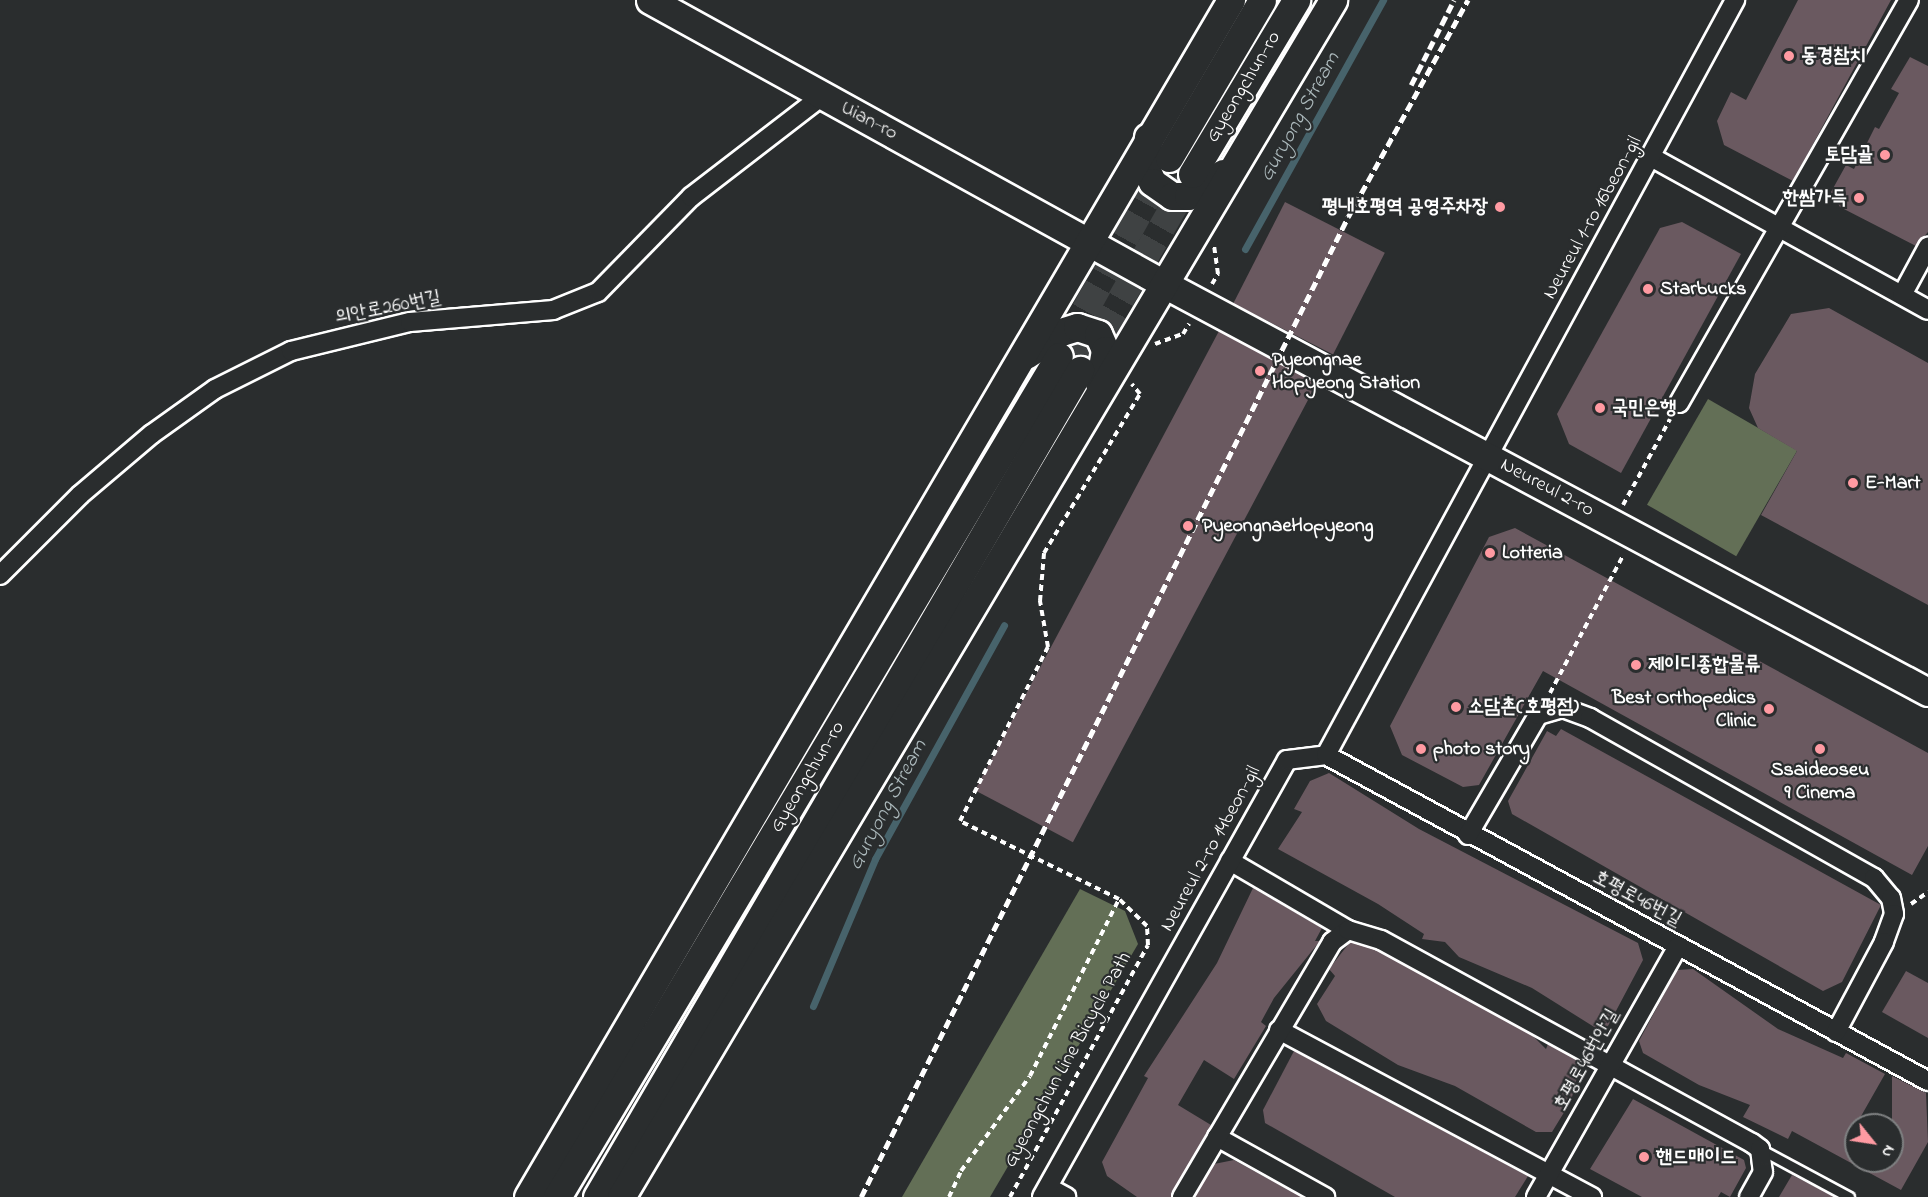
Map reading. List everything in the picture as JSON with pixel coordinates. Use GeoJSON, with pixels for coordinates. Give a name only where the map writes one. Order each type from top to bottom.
{"type":"FeatureCollection","features":[{"type":"Feature","properties":{"kind":"street","name":"Uian-ro"},"geometry":{"type":"LineString","coordinates":[[650,0],[1089,240],[1166,285]]}},
{"type":"Feature","properties":{"kind":"street"},"geometry":{"type":"LineString","coordinates":[[528,1197],[1089,240],[1149,133],[1231,0]]}},
{"type":"Feature","properties":{"kind":"street","name":"Gyeongchun-ro"},"geometry":{"type":"LineString","coordinates":[[1169,158],[1262,0]]}},
{"type":"Feature","properties":{"kind":"street","name":"Gyeongchun-ro"},"geometry":{"type":"LineString","coordinates":[[1192,174],[1296,0]]}},
{"type":"Feature","properties":{"kind":"street"},"geometry":{"type":"LineString","coordinates":[[629,1190],[1092,403],[1166,285],[1333,0]]}},
{"type":"Feature","properties":{"kind":"street","name":"Neureul 1-ro 16beon-gil"},"geometry":{"type":"LineString","coordinates":[[1487,456],[1653,158],[1735,0]]}},
{"type":"Feature","properties":{"kind":"street"},"geometry":{"type":"LineString","coordinates":[[1679,403],[1781,228],[1909,0]]}},
{"type":"Feature","properties":{"kind":"street","name":"의안로260번길"},"geometry":{"type":"LineString","coordinates":[[0,575],[80,495],[152,434],[215,389],[291,351],[410,322],[553,310],[598,292],[692,197],[822,96]]}},
{"type":"Feature","properties":{"kind":"street"},"geometry":{"type":"LineString","coordinates":[[1149,133],[1145,166],[1152,182],[1172,196],[1210,186],[1243,153]]}},
{"type":"Feature","properties":{"kind":"street"},"geometry":{"type":"LineString","coordinates":[[1653,158],[1928,310]]}},
{"type":"Feature","properties":{"kind":"street"},"geometry":{"type":"LineString","coordinates":[[1902,295],[1928,248]]}},
{"type":"Feature","properties":{"kind":"street","name":"Neureul 2-ro"},"geometry":{"type":"LineString","coordinates":[[1166,285],[1928,692]]}},
{"type":"Feature","properties":{"kind":"street"},"geometry":{"type":"LineString","coordinates":[[1018,361],[1061,332],[1077,327],[1098,334],[1106,350],[1092,403]]}},
{"type":"Feature","properties":{"kind":"street","name":"Gyeongchun-ro"},"geometry":{"type":"LineString","coordinates":[[556,1197],[1069,363],[597,1197]]}},
{"type":"Feature","properties":{"kind":"street"},"geometry":{"type":"LineString","coordinates":[[1326,755],[1487,456]]}},
{"type":"Feature","properties":{"kind":"street"},"geometry":{"type":"LineString","coordinates":[[1468,835],[1538,715],[1563,708],[1590,718],[1874,878],[1891,898],[1894,914],[1836,1032]]}},
{"type":"Feature","properties":{"kind":"street","name":"호평로46번길"},"geometry":{"type":"LineString","coordinates":[[1326,755],[1468,835],[1928,1081]]}},
{"type":"Feature","properties":{"kind":"street","name":"Neureul 2-ro 14beon-gil"},"geometry":{"type":"LineString","coordinates":[[1045,1192],[1287,760],[1326,755]]}},
{"type":"Feature","properties":{"kind":"street"},"geometry":{"type":"LineString","coordinates":[[1230,861],[1348,930],[1381,940],[1610,1064],[1760,1149],[1763,1172],[1749,1197]]}},
{"type":"Feature","properties":{"kind":"street"},"geometry":{"type":"LineString","coordinates":[[1182,1197],[1332,942],[1348,930]]}},
{"type":"Feature","properties":{"kind":"street","name":"호평로46번안길"},"geometry":{"type":"LineString","coordinates":[[1536,1197],[1678,946]]}},
{"type":"Feature","properties":{"kind":"street"},"geometry":{"type":"LineString","coordinates":[[1279,1030],[1592,1197]]}},
{"type":"Feature","properties":{"kind":"street"},"geometry":{"type":"LineString","coordinates":[[1217,1137],[1325,1197]]}},
{"type":"Feature","properties":{"kind":"street"},"geometry":{"type":"LineString","coordinates":[[1045,1192],[1066,1197]]}},
{"type":"Feature","properties":{"kind":"lane"},"geometry":{"type":"LineString","coordinates":[[1760,1149],[1849,1197]]}},
{"type":"Feature","properties":{"kind":"path"},"geometry":{"type":"LineString","coordinates":[[1148,353],[1155,345],[1183,334],[1202,303],[1218,274],[1213,238]]}},
{"type":"Feature","properties":{"kind":"path","name":"Gyeongchun Line Bicycle Path"},"geometry":{"type":"LineString","coordinates":[[1010,1197],[1148,945],[1147,927],[1119,899],[960,821],[1048,646],[1040,601],[1044,553],[1140,394],[1129,380],[1135,371]]}},
{"type":"Feature","properties":{"kind":"path"},"geometry":{"type":"LineString","coordinates":[[1538,715],[1679,403]]}},
{"type":"Feature","properties":{"kind":"path"},"geometry":{"type":"LineString","coordinates":[[949,1197],[961,1171],[1030,1076],[1119,899]]}},
{"type":"Feature","properties":{"kind":"green space"},"geometry":{"type":"Polygon","coordinates":[[[1708,399],[1797,450],[1736,556],[1647,505],[1708,399]]]}},
{"type":"Feature","properties":{"kind":"green space"},"geometry":{"type":"Polygon","coordinates":[[[1080,889],[1125,911],[1138,944],[990,1197],[902,1197],[1080,889]]]}},
{"type":"Feature","properties":{"kind":"building"},"geometry":{"type":"Polygon","coordinates":[[[1798,0],[1891,0],[1793,181],[1724,145],[1717,121],[1731,92],[1746,100],[1798,0]]]}},
{"type":"Feature","properties":{"kind":"building"},"geometry":{"type":"Polygon","coordinates":[[[1910,57],[1928,66],[1928,232],[1916,246],[1840,207],[1831,192],[1846,165],[1854,169],[1875,127],[1879,129],[1899,93],[1891,89],[1910,57]]]}},
{"type":"Feature","properties":{"kind":"building"},"geometry":{"type":"Polygon","coordinates":[[[1285,202],[1385,253],[1333,354],[1233,304],[1285,202]]]}},
{"type":"Feature","properties":{"kind":"building"},"geometry":{"type":"Polygon","coordinates":[[[1682,222],[1741,254],[1621,473],[1569,444],[1557,414],[1660,228],[1682,222]]]}},
{"type":"Feature","properties":{"kind":"building","name":"E-Mart"},"geometry":{"type":"Polygon","coordinates":[[[1829,308],[1928,363],[1928,605],[1761,515],[1797,451],[1758,428],[1749,408],[1755,374],[1791,314],[1829,308]]]}},
{"type":"Feature","properties":{"kind":"building"},"geometry":{"type":"Polygon","coordinates":[[[1219,331],[1317,383],[1073,842],[975,790],[1219,331]]]}},
{"type":"Feature","properties":{"kind":"building"},"geometry":{"type":"Polygon","coordinates":[[[1515,528],[1928,753],[1928,846],[1912,875],[1543,671],[1479,785],[1463,787],[1402,755],[1390,726],[1489,537],[1515,528]]]}},
{"type":"Feature","properties":{"kind":"building"},"geometry":{"type":"Polygon","coordinates":[[[1561,729],[1881,905],[1842,982],[1823,991],[1512,814],[1508,801],[1547,731],[1556,736],[1561,729]]]}},
{"type":"Feature","properties":{"kind":"building"},"geometry":{"type":"Polygon","coordinates":[[[1329,773],[1419,829],[1638,943],[1643,960],[1608,1026],[1599,1030],[1532,988],[1459,957],[1445,942],[1422,939],[1424,934],[1378,904],[1278,849],[1302,812],[1294,809],[1310,781],[1329,773]]]}},
{"type":"Feature","properties":{"kind":"building"},"geometry":{"type":"Polygon","coordinates":[[[1253,888],[1322,928],[1315,941],[1320,941],[1274,998],[1261,1022],[1266,1026],[1234,1079],[1204,1060],[1178,1105],[1211,1125],[1171,1197],[1137,1197],[1107,1176],[1102,1162],[1148,1078],[1144,1076],[1217,963],[1253,888]]]}},
{"type":"Feature","properties":{"kind":"building"},"geometry":{"type":"Polygon","coordinates":[[[1350,942],[1377,950],[1533,1036],[1546,1049],[1548,1044],[1581,1062],[1571,1101],[1552,1132],[1536,1132],[1455,1086],[1398,1065],[1326,1021],[1317,1004],[1335,976],[1329,969],[1350,942]]]}},
{"type":"Feature","properties":{"kind":"building"},"geometry":{"type":"Polygon","coordinates":[[[1693,969],[1778,1029],[1843,1058],[1846,1053],[1885,1074],[1863,1113],[1844,1113],[1844,1159],[1792,1131],[1788,1139],[1743,1117],[1750,1105],[1699,1085],[1643,1053],[1639,1041],[1677,970],[1693,969]]]}},
{"type":"Feature","properties":{"kind":"building"},"geometry":{"type":"Polygon","coordinates":[[[1906,971],[1928,983],[1928,1038],[1882,1012],[1906,971]]]}},
{"type":"Feature","properties":{"kind":"building"},"geometry":{"type":"Polygon","coordinates":[[[1294,1051],[1528,1176],[1515,1197],[1395,1197],[1265,1123],[1263,1110],[1294,1051]]]}},
{"type":"Feature","properties":{"kind":"building"},"geometry":{"type":"Polygon","coordinates":[[[1892,1076],[1926,1093],[1928,1142],[1901,1190],[1870,1173],[1904,1173],[1904,1113],[1892,1113],[1892,1076]]]}},
{"type":"Feature","properties":{"kind":"building","name":"핸드매이드"},"geometry":{"type":"Polygon","coordinates":[[[1633,1099],[1744,1160],[1746,1168],[1730,1197],[1721,1192],[1718,1197],[1642,1197],[1590,1169],[1633,1099]]]}},
{"type":"Feature","properties":{"kind":"building"},"geometry":{"type":"Polygon","coordinates":[[[1234,1160],[1302,1197],[1195,1197],[1214,1164],[1234,1160]]]}},
{"type":"Feature","properties":{"kind":"building"},"geometry":{"type":"Polygon","coordinates":[[[1792,1175],[1820,1189],[1835,1197],[1779,1197],[1792,1175]]]}},
{"type":"Feature","properties":{"kind":"waterway","name":"Guryong Stream"},"geometry":{"type":"LineString","coordinates":[[1245,249],[1383,0]]}},
{"type":"Feature","properties":{"kind":"waterway","name":"Guryong Stream"},"geometry":{"type":"LineString","coordinates":[[813,1006],[875,859],[1004,625]]}},
{"type":"Feature","properties":{"kind":"tunnel"},"geometry":{"type":"LineString","coordinates":[[1065,346],[1169,158]]}},
{"type":"Feature","properties":{"kind":"tunnel"},"geometry":{"type":"LineString","coordinates":[[1080,370],[1190,178]]}},
{"type":"Feature","properties":{"kind":"railway"},"geometry":{"type":"LineString","coordinates":[[1411,85],[1454,0]]}},
{"type":"Feature","properties":{"kind":"railway"},"geometry":{"type":"LineString","coordinates":[[861,1197],[1348,217],[1468,0]]}},
{"type":"Feature","properties":{"kind":"place","name":"동경참치"},"geometry":{"type":"Point","coordinates":[1789,56]}},
{"type":"Feature","properties":{"kind":"place","name":"토담골"},"geometry":{"type":"Point","coordinates":[1885,155]}},
{"type":"Feature","properties":{"kind":"place","name":"한쌈가득"},"geometry":{"type":"Point","coordinates":[1859,198]}},
{"type":"Feature","properties":{"kind":"place","name":"평내호평역 공영주차장"},"geometry":{"type":"Point","coordinates":[1500,207]}},
{"type":"Feature","properties":{"kind":"place","name":"Starbucks"},"geometry":{"type":"Point","coordinates":[1648,289]}},
{"type":"Feature","properties":{"kind":"place","name":"Pyeongnae Hopyeong Station"},"geometry":{"type":"Point","coordinates":[1260,371]}},
{"type":"Feature","properties":{"kind":"place","name":"국민은행"},"geometry":{"type":"Point","coordinates":[1600,408]}},
{"type":"Feature","properties":{"kind":"place","name":"E-Mart"},"geometry":{"type":"Point","coordinates":[1853,483]}},
{"type":"Feature","properties":{"kind":"place","name":"PyeongnaeHopyeong"},"geometry":{"type":"Point","coordinates":[1188,526]}},
{"type":"Feature","properties":{"kind":"place","name":"Lotteria"},"geometry":{"type":"Point","coordinates":[1490,553]}},
{"type":"Feature","properties":{"kind":"place","name":"제이디종합물류"},"geometry":{"type":"Point","coordinates":[1636,665]}},
{"type":"Feature","properties":{"kind":"place","name":"소담촌(호평점)"},"geometry":{"type":"Point","coordinates":[1456,707]}},
{"type":"Feature","properties":{"kind":"place","name":"Best Orthopedics Clinic"},"geometry":{"type":"Point","coordinates":[1769,709]}},
{"type":"Feature","properties":{"kind":"place","name":"photo story"},"geometry":{"type":"Point","coordinates":[1421,749]}},
{"type":"Feature","properties":{"kind":"place","name":"Ssaideoseu 9 Cinema"},"geometry":{"type":"Point","coordinates":[1820,749]}},
{"type":"Feature","properties":{"kind":"place","name":"핸드매이드"},"geometry":{"type":"Point","coordinates":[1644,1157]}}]}
